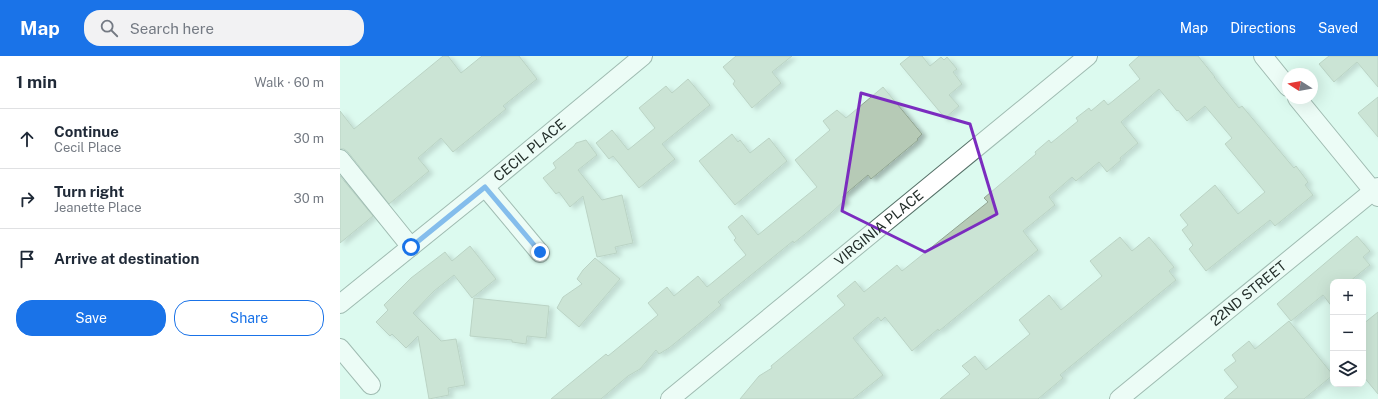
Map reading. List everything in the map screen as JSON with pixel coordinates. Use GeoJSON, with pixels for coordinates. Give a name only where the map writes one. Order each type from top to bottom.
{"type":"FeatureCollection","features":[{"type":"Feature","properties":{"kind":"street","name":"CECIL PLACE"},"geometry":{"type":"LineString","coordinates":[[340,304],[485,187],[643,56]]}},
{"type":"Feature","properties":{"kind":"street","name":"VIRGINIA PLACE"},"geometry":{"type":"LineString","coordinates":[[670,399],[1088,56]]}},
{"type":"Feature","properties":{"kind":"street"},"geometry":{"type":"LineString","coordinates":[[1263,56],[1282,80]]}},
{"type":"Feature","properties":{"kind":"street"},"geometry":{"type":"LineString","coordinates":[[1302,104],[1376,192]]}},
{"type":"Feature","properties":{"kind":"street"},"geometry":{"type":"LineString","coordinates":[[340,159],[411,247]]}},
{"type":"Feature","properties":{"kind":"street"},"geometry":{"type":"LineString","coordinates":[[485,187],[540,252]]}},
{"type":"Feature","properties":{"kind":"street","name":"22ND STREET"},"geometry":{"type":"LineString","coordinates":[[1119,399],[1376,192]]}},
{"type":"Feature","properties":{"kind":"street"},"geometry":{"type":"LineString","coordinates":[[340,348],[371,385]]}},
{"type":"Feature","properties":{"kind":"highlighted area"},"geometry":{"type":"Polygon","coordinates":[[[861,93],[970,124],[997,214],[925,252],[842,211],[861,93]]]}},
{"type":"Feature","properties":{"kind":"building"},"geometry":{"type":"Polygon","coordinates":[[[443,56],[448,56],[461,73],[482,56],[519,56],[537,79],[503,106],[506,109],[453,152],[441,138],[418,158],[429,171],[389,204],[348,152],[344,149],[340,149],[340,111],[354,129],[443,56]]]}},
{"type":"Feature","properties":{"kind":"building"},"geometry":{"type":"Polygon","coordinates":[[[736,56],[792,56],[772,72],[781,83],[752,108],[733,84],[735,81],[723,67],[736,56]]]}},
{"type":"Feature","properties":{"kind":"building"},"geometry":{"type":"Polygon","coordinates":[[[910,56],[922,56],[930,66],[941,57],[944,60],[947,57],[957,69],[953,72],[962,84],[949,95],[959,106],[945,118],[900,64],[910,56]]]}},
{"type":"Feature","properties":{"kind":"building"},"geometry":{"type":"Polygon","coordinates":[[[1139,56],[1198,56],[1239,108],[1242,106],[1294,168],[1296,166],[1308,182],[1305,185],[1313,195],[1275,226],[1270,220],[1206,271],[1189,249],[1193,245],[1182,230],[1188,225],[1180,215],[1215,185],[1238,214],[1265,192],[1225,144],[1232,138],[1205,106],[1187,121],[1159,89],[1121,122],[1138,143],[1120,158],[1121,160],[1107,172],[1099,162],[1076,181],[1072,177],[1049,197],[1055,205],[1023,231],[1038,250],[939,331],[938,329],[912,351],[885,317],[881,321],[878,317],[853,338],[883,375],[853,399],[740,399],[759,376],[772,368],[771,366],[845,305],[837,296],[855,281],[864,292],[897,265],[902,271],[988,202],[984,198],[1036,154],[1035,152],[1049,140],[1051,143],[1078,121],[1076,118],[1089,108],[1091,111],[1104,100],[1108,105],[1140,79],[1129,65],[1139,56]]]}},
{"type":"Feature","properties":{"kind":"building"},"geometry":{"type":"Polygon","coordinates":[[[1329,56],[1378,56],[1378,87],[1357,62],[1334,82],[1319,64],[1329,56]]]}},
{"type":"Feature","properties":{"kind":"building"},"geometry":{"type":"Polygon","coordinates":[[[688,79],[710,105],[662,144],[675,159],[639,188],[613,156],[609,159],[596,143],[612,130],[628,150],[655,128],[639,108],[666,86],[672,93],[688,79]]]}},
{"type":"Feature","properties":{"kind":"building"},"geometry":{"type":"Polygon","coordinates":[[[883,87],[922,134],[917,139],[918,140],[871,179],[868,175],[842,197],[845,200],[831,213],[794,243],[793,241],[718,302],[721,305],[669,348],[659,354],[656,350],[640,369],[628,376],[601,399],[551,399],[606,354],[608,356],[658,315],[648,303],[667,287],[674,296],[698,276],[707,287],[746,255],[734,240],[736,238],[728,227],[742,215],[758,235],[817,187],[795,160],[830,130],[823,121],[837,110],[846,118],[883,87]]]}},
{"type":"Feature","properties":{"kind":"building"},"geometry":{"type":"Polygon","coordinates":[[[1378,97],[1378,137],[1358,113],[1378,97]]]}},
{"type":"Feature","properties":{"kind":"building"},"geometry":{"type":"Polygon","coordinates":[[[732,134],[738,142],[740,140],[750,153],[769,138],[787,161],[735,205],[699,161],[732,134]]]}},
{"type":"Feature","properties":{"kind":"building"},"geometry":{"type":"Polygon","coordinates":[[[586,140],[597,155],[578,170],[602,200],[622,195],[633,243],[615,247],[617,253],[597,257],[583,196],[570,207],[559,192],[556,194],[543,178],[556,168],[553,163],[576,143],[586,140]]]}},
{"type":"Feature","properties":{"kind":"building"},"geometry":{"type":"Polygon","coordinates":[[[340,176],[373,216],[340,243],[340,176]]]}},
{"type":"Feature","properties":{"kind":"building"},"geometry":{"type":"Polygon","coordinates":[[[1357,236],[1370,251],[1363,257],[1370,265],[1353,279],[1330,279],[1330,304],[1323,295],[1291,321],[1277,304],[1357,236]]]}},
{"type":"Feature","properties":{"kind":"building"},"geometry":{"type":"Polygon","coordinates":[[[1120,237],[1132,251],[1149,237],[1174,267],[1169,271],[1176,280],[1060,375],[1063,378],[1038,399],[940,399],[970,374],[962,366],[975,356],[986,370],[1030,334],[1019,320],[1049,295],[1061,310],[1102,276],[1090,261],[1120,237]]]}},
{"type":"Feature","properties":{"kind":"building"},"geometry":{"type":"Polygon","coordinates":[[[470,246],[496,279],[472,298],[454,275],[434,291],[413,313],[441,341],[456,339],[465,385],[448,388],[449,395],[429,399],[418,336],[406,348],[392,334],[390,336],[376,322],[388,310],[384,305],[411,278],[445,252],[452,261],[470,246]]]}},
{"type":"Feature","properties":{"kind":"building"},"geometry":{"type":"Polygon","coordinates":[[[595,258],[620,279],[579,327],[557,308],[563,297],[582,284],[577,279],[583,270],[595,258]]]}},
{"type":"Feature","properties":{"kind":"building"},"geometry":{"type":"Polygon","coordinates":[[[474,298],[549,306],[546,338],[527,336],[526,344],[512,342],[512,340],[470,336],[474,298]]]}},
{"type":"Feature","properties":{"kind":"building"},"geometry":{"type":"Polygon","coordinates":[[[1378,312],[1378,394],[1366,380],[1366,322],[1378,312]]]}},
{"type":"Feature","properties":{"kind":"building"},"geometry":{"type":"Polygon","coordinates":[[[1289,321],[1330,371],[1330,377],[1304,399],[1224,399],[1238,387],[1224,370],[1236,361],[1232,355],[1249,341],[1255,349],[1289,321]]]}},
{"type":"Feature","properties":{"kind":"route"},"geometry":{"type":"LineString","coordinates":[[411,247],[485,187],[540,252]]}}]}
